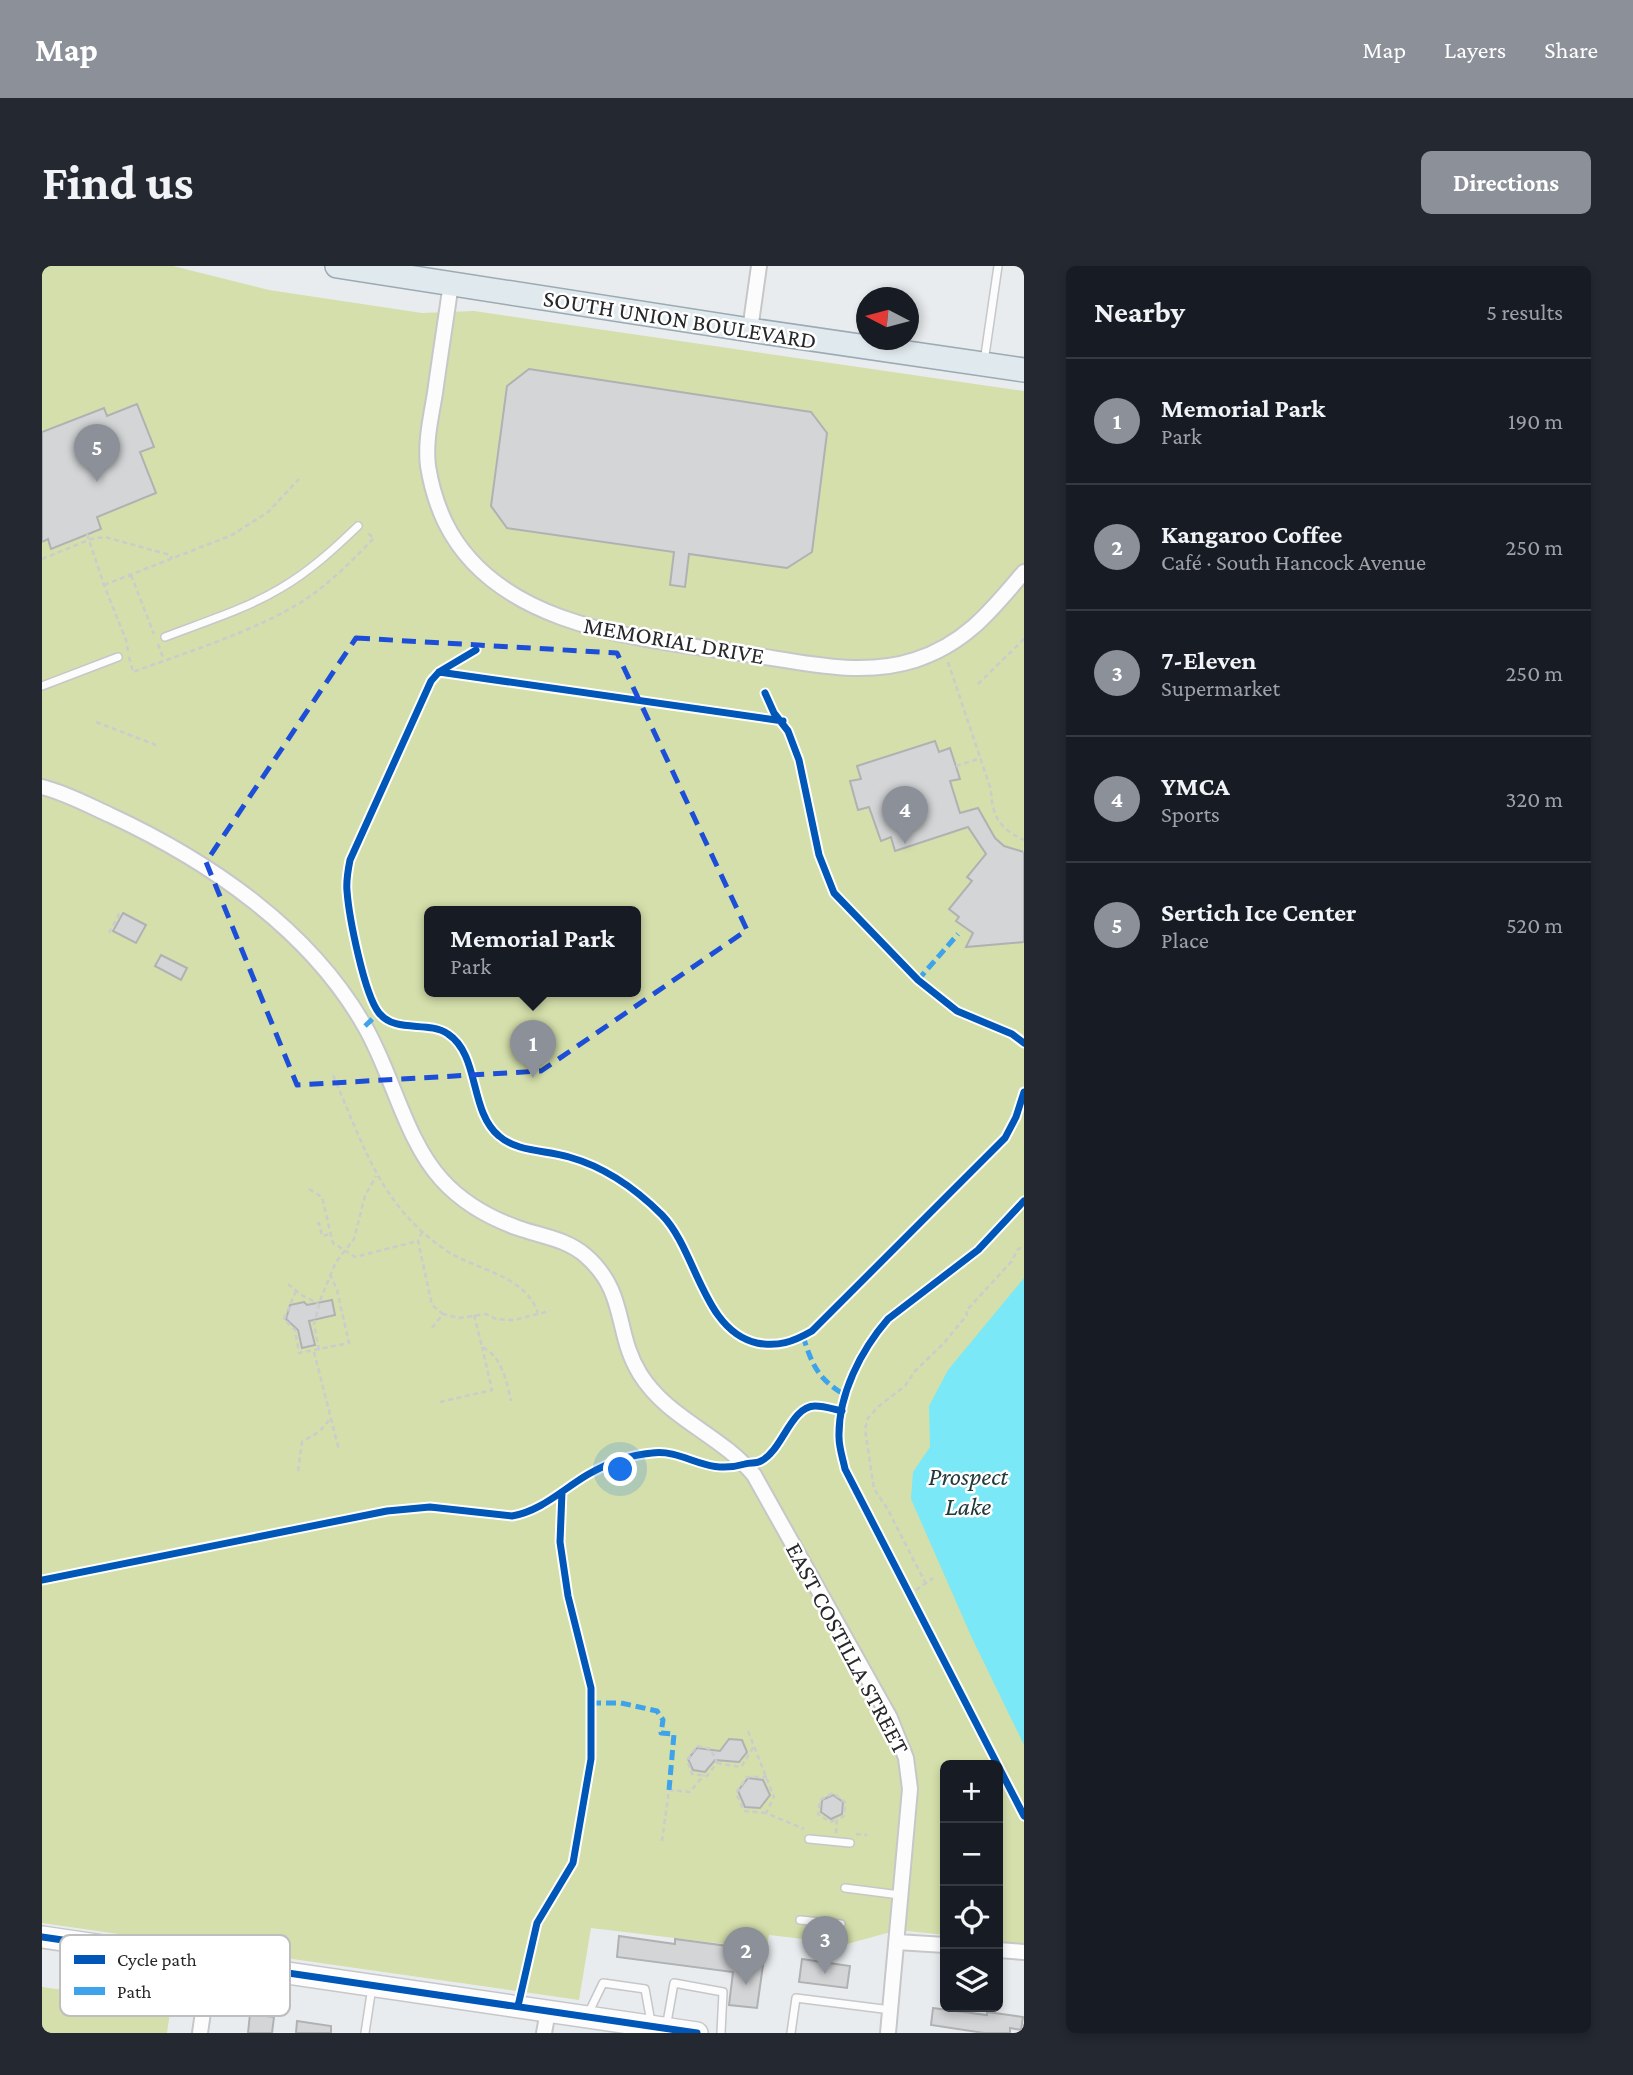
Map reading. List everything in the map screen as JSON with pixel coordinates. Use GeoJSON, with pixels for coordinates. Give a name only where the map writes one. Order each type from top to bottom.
{"type":"FeatureCollection","features":[{"type":"Feature","properties":{"kind":"main road","name":"SOUTH UNION BOULEVARD"},"geometry":{"type":"LineString","coordinates":[[337,266],[1024,370]]}},
{"type":"Feature","properties":{"kind":"main road"},"geometry":{"type":"LineString","coordinates":[[42,1937],[60,1940]]}},
{"type":"Feature","properties":{"kind":"main road"},"geometry":{"type":"LineString","coordinates":[[290,1974],[697,2033]]}},
{"type":"Feature","properties":{"kind":"street"},"geometry":{"type":"LineString","coordinates":[[750,330],[759,266]]}},
{"type":"Feature","properties":{"kind":"street","name":"MEMORIAL DRIVE"},"geometry":{"type":"LineString","coordinates":[[451,283],[429,427],[428,464],[438,505],[456,540],[470,559],[501,586],[551,613],[603,631],[824,666],[874,668],[914,661],[943,649],[970,631],[1024,572]]}},
{"type":"Feature","properties":{"kind":"street","name":"EAST COSTILLA STREET"},"geometry":{"type":"LineString","coordinates":[[42,787],[62,792],[138,828],[193,861],[251,901],[301,943],[347,998],[365,1026],[421,1150],[440,1178],[463,1200],[487,1214],[571,1246],[584,1254],[614,1292],[629,1353],[648,1387],[674,1413],[729,1449],[765,1491],[899,1738],[906,1758],[910,1788],[888,2033]]}},
{"type":"Feature","properties":{"kind":"street"},"geometry":{"type":"LineString","coordinates":[[897,1942],[940,1945]]}},
{"type":"Feature","properties":{"kind":"street"},"geometry":{"type":"LineString","coordinates":[[1003,1950],[1024,1952]]}},
{"type":"Feature","properties":{"kind":"street"},"geometry":{"type":"LineString","coordinates":[[544,2033],[548,2011]]}},
{"type":"Feature","properties":{"kind":"lane"},"geometry":{"type":"LineString","coordinates":[[984,364],[998,266]]}},
{"type":"Feature","properties":{"kind":"lane"},"geometry":{"type":"LineString","coordinates":[[165,637],[280,589],[324,557],[358,526]]}},
{"type":"Feature","properties":{"kind":"lane"},"geometry":{"type":"LineString","coordinates":[[42,686],[118,657]]}},
{"type":"Feature","properties":{"kind":"lane"},"geometry":{"type":"LineString","coordinates":[[809,1839],[850,1843]]}},
{"type":"Feature","properties":{"kind":"lane"},"geometry":{"type":"LineString","coordinates":[[845,1888],[900,1895]]}},
{"type":"Feature","properties":{"kind":"lane"},"geometry":{"type":"LineString","coordinates":[[800,1920],[841,1924]]}},
{"type":"Feature","properties":{"kind":"lane"},"geometry":{"type":"LineString","coordinates":[[1003,1951],[1024,1962]]}},
{"type":"Feature","properties":{"kind":"lane"},"geometry":{"type":"LineString","coordinates":[[587,2017],[603,1983],[645,1989],[659,2027]]}},
{"type":"Feature","properties":{"kind":"lane"},"geometry":{"type":"LineString","coordinates":[[659,2027],[674,1983],[723,1992],[721,2033]]}},
{"type":"Feature","properties":{"kind":"lane"},"geometry":{"type":"LineString","coordinates":[[365,2033],[372,1986]]}},
{"type":"Feature","properties":{"kind":"lane"},"geometry":{"type":"LineString","coordinates":[[791,2033],[796,1998],[891,2010]]}},
{"type":"Feature","properties":{"kind":"path"},"geometry":{"type":"LineString","coordinates":[[104,585],[232,535],[280,500],[299,479]]}},
{"type":"Feature","properties":{"kind":"path"},"geometry":{"type":"LineString","coordinates":[[42,559],[90,539],[105,537],[170,555],[172,558]]}},
{"type":"Feature","properties":{"kind":"path"},"geometry":{"type":"LineString","coordinates":[[131,574],[164,660]]}},
{"type":"Feature","properties":{"kind":"path"},"geometry":{"type":"LineString","coordinates":[[978,684],[1024,639]]}},
{"type":"Feature","properties":{"kind":"path"},"geometry":{"type":"LineString","coordinates":[[943,649],[981,758],[995,813],[1005,830],[1024,840]]}},
{"type":"Feature","properties":{"kind":"path"},"geometry":{"type":"LineString","coordinates":[[96,722],[156,745]]}},
{"type":"Feature","properties":{"kind":"path"},"geometry":{"type":"LineString","coordinates":[[956,766],[981,758]]}},
{"type":"Feature","properties":{"kind":"path"},"geometry":{"type":"LineString","coordinates":[[109,933],[120,912]]}},
{"type":"Feature","properties":{"kind":"path"},"geometry":{"type":"LineString","coordinates":[[333,1075],[377,1175],[393,1202],[422,1232],[448,1252],[513,1281],[534,1303],[538,1313]]}},
{"type":"Feature","properties":{"kind":"path"},"geometry":{"type":"LineString","coordinates":[[319,1350],[314,1324],[319,1303],[330,1274],[354,1239],[365,1196],[377,1175]]}},
{"type":"Feature","properties":{"kind":"path"},"geometry":{"type":"LineString","coordinates":[[309,1189],[322,1197],[333,1243],[355,1257],[418,1241]]}},
{"type":"Feature","properties":{"kind":"path"},"geometry":{"type":"LineString","coordinates":[[317,1224],[319,1223],[321,1236],[331,1234]]}},
{"type":"Feature","properties":{"kind":"path"},"geometry":{"type":"LineString","coordinates":[[422,1232],[418,1241],[432,1305],[443,1314],[459,1318],[474,1315],[514,1320],[550,1311]]}},
{"type":"Feature","properties":{"kind":"path"},"geometry":{"type":"LineString","coordinates":[[926,1584],[887,1508],[874,1489],[865,1429],[868,1418],[905,1386],[915,1371],[968,1315],[966,1311],[1012,1261],[1017,1250],[1024,1246]]}},
{"type":"Feature","properties":{"kind":"path"},"geometry":{"type":"LineString","coordinates":[[296,1291],[284,1319],[295,1330],[299,1353],[349,1343],[337,1290],[330,1274]]}},
{"type":"Feature","properties":{"kind":"path"},"geometry":{"type":"LineString","coordinates":[[288,1284],[303,1296],[319,1303]]}},
{"type":"Feature","properties":{"kind":"path"},"geometry":{"type":"LineString","coordinates":[[432,1328],[443,1314]]}},
{"type":"Feature","properties":{"kind":"path"},"geometry":{"type":"LineString","coordinates":[[440,1402],[492,1390],[474,1315]]}},
{"type":"Feature","properties":{"kind":"path"},"geometry":{"type":"LineString","coordinates":[[482,1347],[488,1349],[505,1374],[511,1401]]}},
{"type":"Feature","properties":{"kind":"path"},"geometry":{"type":"LineString","coordinates":[[314,1350],[339,1450]]}},
{"type":"Feature","properties":{"kind":"path"},"geometry":{"type":"LineString","coordinates":[[298,1471],[302,1442],[320,1431],[331,1418]]}},
{"type":"Feature","properties":{"kind":"path"},"geometry":{"type":"LineString","coordinates":[[909,1595],[933,1578]]}},
{"type":"Feature","properties":{"kind":"path"},"geometry":{"type":"LineString","coordinates":[[748,1731],[774,1797],[766,1813]]}},
{"type":"Feature","properties":{"kind":"path"},"geometry":{"type":"LineString","coordinates":[[697,1746],[711,1749],[718,1763],[708,1776],[692,1774],[687,1760],[697,1746]]}},
{"type":"Feature","properties":{"kind":"path"},"geometry":{"type":"LineString","coordinates":[[718,1763],[741,1767],[754,1746]]}},
{"type":"Feature","properties":{"kind":"path"},"geometry":{"type":"LineString","coordinates":[[662,1841],[669,1790],[690,1793],[704,1775]]}},
{"type":"Feature","properties":{"kind":"path"},"geometry":{"type":"LineString","coordinates":[[767,1777],[747,1777],[736,1793],[744,1811],[766,1813],[804,1829],[814,1830]]}},
{"type":"Feature","properties":{"kind":"path"},"geometry":{"type":"LineString","coordinates":[[833,1793],[845,1802],[844,1816],[837,1820],[830,1822],[818,1814],[820,1800],[833,1793]]}},
{"type":"Feature","properties":{"kind":"path"},"geometry":{"type":"LineString","coordinates":[[835,1841],[837,1820]]}},
{"type":"Feature","properties":{"kind":"path"},"geometry":{"type":"LineString","coordinates":[[836,1832],[867,1835]]}},
{"type":"Feature","properties":{"kind":"highlighted area"},"geometry":{"type":"Polygon","coordinates":[[[356,638],[617,653],[747,930],[541,1071],[297,1085],[206,862],[356,638]]]}},
{"type":"Feature","properties":{"kind":"green space"},"geometry":{"type":"Polygon","coordinates":[[[42,266],[173,266],[269,290],[422,313],[474,311],[1024,391],[1024,1944],[1003,1942],[1003,1760],[940,1760],[940,1934],[898,1930],[847,1944],[769,1935],[766,1949],[591,1928],[579,2000],[290,1959],[290,1935],[126,1935],[42,1923],[42,266]]]}},
{"type":"Feature","properties":{"kind":"green space"},"geometry":{"type":"Polygon","coordinates":[[[42,1987],[60,1990],[60,2016],[169,2016],[167,2033],[42,2033],[42,1987]]]}},
{"type":"Feature","properties":{"kind":"water","name":"Prospect Lake"},"geometry":{"type":"Polygon","coordinates":[[[1024,1278],[1024,1745],[972,1638],[911,1499],[913,1472],[930,1447],[929,1406],[948,1370],[1024,1278]]]}},
{"type":"Feature","properties":{"kind":"building"},"geometry":{"type":"Polygon","coordinates":[[[529,369],[811,412],[827,433],[812,552],[787,568],[689,554],[685,587],[670,585],[674,552],[507,528],[491,506],[507,386],[529,369]]]}},
{"type":"Feature","properties":{"kind":"building"},"geometry":{"type":"Polygon","coordinates":[[[137,404],[154,447],[140,452],[156,493],[97,517],[101,529],[51,549],[48,539],[42,542],[42,432],[104,408],[107,416],[137,404]]]}},
{"type":"Feature","properties":{"kind":"building"},"geometry":{"type":"Polygon","coordinates":[[[935,741],[939,752],[950,748],[960,779],[950,781],[960,813],[978,808],[995,838],[1004,846],[1024,852],[1024,942],[966,947],[973,933],[956,921],[959,917],[949,909],[972,881],[967,877],[986,854],[968,827],[895,851],[891,837],[881,841],[869,807],[858,810],[850,781],[861,779],[857,766],[935,741]]]}},
{"type":"Feature","properties":{"kind":"building"},"geometry":{"type":"Polygon","coordinates":[[[123,913],[146,925],[136,943],[113,931],[123,913]]]}},
{"type":"Feature","properties":{"kind":"building"},"geometry":{"type":"Polygon","coordinates":[[[161,955],[187,968],[181,980],[155,966],[161,955]]]}},
{"type":"Feature","properties":{"kind":"building"},"geometry":{"type":"Polygon","coordinates":[[[332,1300],[335,1315],[309,1321],[315,1345],[302,1348],[298,1330],[286,1319],[290,1305],[332,1300]]]}},
{"type":"Feature","properties":{"kind":"building"},"geometry":{"type":"Polygon","coordinates":[[[729,1739],[742,1740],[747,1752],[739,1762],[715,1760],[705,1772],[693,1770],[688,1759],[697,1748],[720,1751],[729,1739]]]}},
{"type":"Feature","properties":{"kind":"building"},"geometry":{"type":"Polygon","coordinates":[[[748,1778],[763,1780],[770,1795],[760,1808],[745,1807],[738,1791],[748,1778]]]}},
{"type":"Feature","properties":{"kind":"building"},"geometry":{"type":"Polygon","coordinates":[[[833,1795],[843,1802],[842,1814],[831,1819],[821,1812],[822,1800],[833,1795]]]}},
{"type":"Feature","properties":{"kind":"building"},"geometry":{"type":"Polygon","coordinates":[[[619,1936],[675,1944],[675,1939],[765,1951],[757,2008],[729,2005],[733,1972],[617,1957],[619,1936]]]}},
{"type":"Feature","properties":{"kind":"building"},"geometry":{"type":"Polygon","coordinates":[[[802,1959],[850,1966],[847,1988],[799,1982],[802,1959]]]}},
{"type":"Feature","properties":{"kind":"building"},"geometry":{"type":"Polygon","coordinates":[[[933,2008],[940,2009],[940,2012],[987,2015],[987,2012],[1023,2017],[1021,2030],[1010,2028],[1010,2033],[984,2033],[931,2025],[933,2008]]]}},
{"type":"Feature","properties":{"kind":"building"},"geometry":{"type":"Polygon","coordinates":[[[250,2016],[274,2017],[272,2033],[248,2033],[250,2016]]]}},
{"type":"Feature","properties":{"kind":"building"},"geometry":{"type":"Polygon","coordinates":[[[297,2021],[331,2026],[331,2033],[296,2033],[297,2021]]]}},
{"type":"Feature","properties":{"kind":"marked path"},"geometry":{"type":"LineString","coordinates":[[918,980],[958,934]]}},
{"type":"Feature","properties":{"kind":"marked path"},"geometry":{"type":"LineString","coordinates":[[365,1026],[379,1013]]}},
{"type":"Feature","properties":{"kind":"marked path"},"geometry":{"type":"LineString","coordinates":[[803,1336],[817,1370],[828,1383],[845,1395]]}},
{"type":"Feature","properties":{"kind":"marked path"},"geometry":{"type":"LineString","coordinates":[[591,1703],[621,1703],[657,1711],[663,1720],[661,1733],[674,1734],[669,1790]]}},
{"type":"Feature","properties":{"kind":"cycle path"},"geometry":{"type":"LineString","coordinates":[[476,650],[439,672],[431,681],[350,860],[348,903],[368,990],[379,1013],[386,1019],[403,1025],[440,1030],[458,1043],[465,1055],[483,1112],[499,1136],[523,1148],[582,1161],[619,1180],[652,1205],[674,1230],[712,1307],[724,1323],[739,1336],[757,1343],[779,1344],[812,1331],[1005,1138],[1016,1117],[1024,1092]]}},
{"type":"Feature","properties":{"kind":"cycle path"},"geometry":{"type":"LineString","coordinates":[[439,672],[783,721]]}},
{"type":"Feature","properties":{"kind":"cycle path"},"geometry":{"type":"LineString","coordinates":[[765,693],[774,713],[788,731],[799,760],[819,855],[834,893],[918,980],[957,1011],[1012,1034],[1024,1043]]}},
{"type":"Feature","properties":{"kind":"cycle path"},"geometry":{"type":"LineString","coordinates":[[1024,1201],[978,1250],[888,1319],[878,1331],[860,1359],[847,1389],[842,1405],[839,1437],[845,1469],[1024,1816]]}},
{"type":"Feature","properties":{"kind":"cycle path"},"geometry":{"type":"LineString","coordinates":[[42,1580],[387,1511],[430,1507],[512,1516],[542,1505],[602,1467],[635,1456],[664,1453],[718,1467],[759,1462],[768,1456],[799,1413],[807,1408],[818,1406],[842,1411]]}},
{"type":"Feature","properties":{"kind":"cycle path"},"geometry":{"type":"LineString","coordinates":[[518,2006],[537,1923],[573,1863],[591,1759],[591,1688],[568,1596],[560,1542],[562,1492]]}},
{"type":"Feature","properties":{"kind":"cycle path"},"geometry":{"type":"LineString","coordinates":[[42,1937],[60,1940]]}},
{"type":"Feature","properties":{"kind":"cycle path"},"geometry":{"type":"LineString","coordinates":[[290,1973],[697,2033]]}},
{"type":"Feature","properties":{"kind":"place","name":"Sertich Ice Center"},"geometry":{"type":"Point","coordinates":[97,482]}},
{"type":"Feature","properties":{"kind":"place","name":"YMCA"},"geometry":{"type":"Point","coordinates":[905,844]}},
{"type":"Feature","properties":{"kind":"place","name":"Memorial Park"},"geometry":{"type":"Point","coordinates":[533,1078]}},
{"type":"Feature","properties":{"kind":"place","name":"7-Eleven"},"geometry":{"type":"Point","coordinates":[825,1974]}},
{"type":"Feature","properties":{"kind":"place","name":"Kangaroo Coffee"},"geometry":{"type":"Point","coordinates":[746,1985]}}]}
